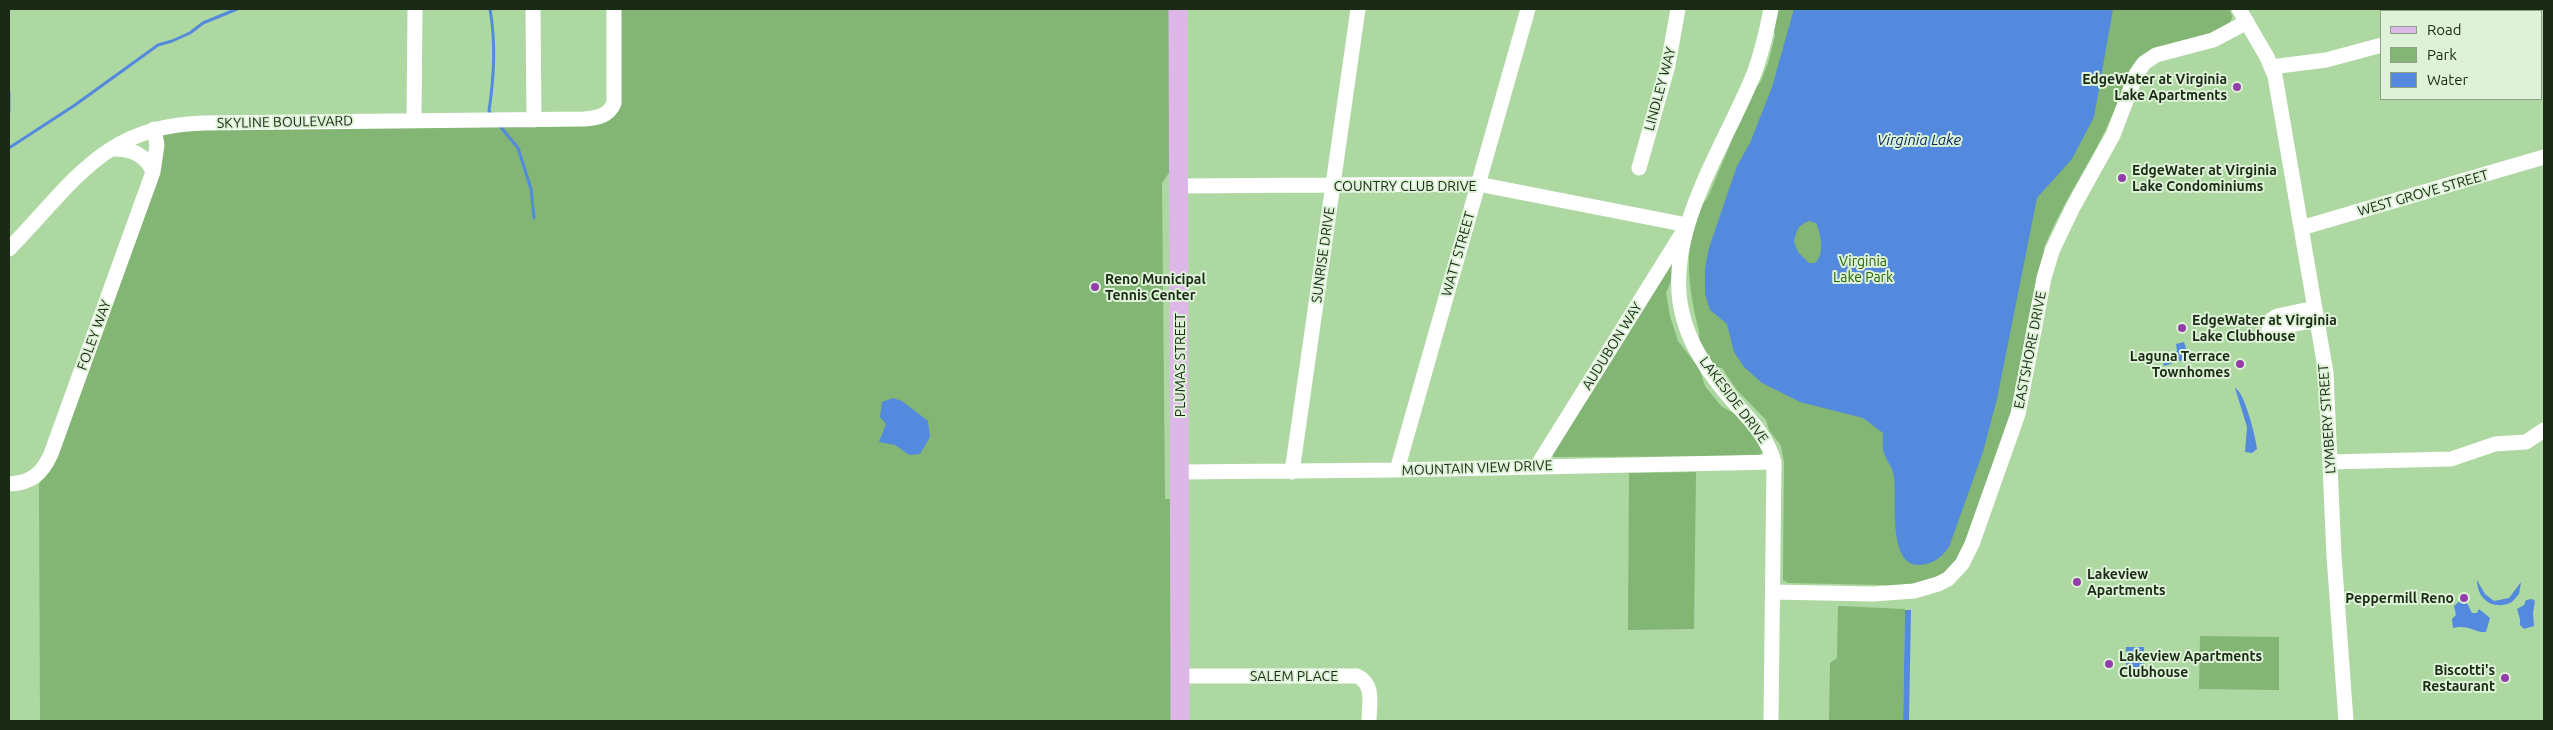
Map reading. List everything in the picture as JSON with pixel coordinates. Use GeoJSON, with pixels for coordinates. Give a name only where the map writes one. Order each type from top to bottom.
{"type":"FeatureCollection","features":[{"type":"Feature","properties":{"kind":"main road","name":"PLUMAS STREET"},"geometry":{"type":"LineString","coordinates":[[1178,9],[1180,721]]}},
{"type":"Feature","properties":{"kind":"street"},"geometry":{"type":"LineString","coordinates":[[414,9],[414,121]]}},
{"type":"Feature","properties":{"kind":"street"},"geometry":{"type":"LineString","coordinates":[[533,9],[534,120]]}},
{"type":"Feature","properties":{"kind":"street","name":"SKYLINE BOULEVARD"},"geometry":{"type":"LineString","coordinates":[[9,249],[68,183],[89,163],[108,150],[154,129],[196,123],[593,119],[607,113],[614,103],[614,9]]}},
{"type":"Feature","properties":{"kind":"street","name":"SUNRISE DRIVE"},"geometry":{"type":"LineString","coordinates":[[1292,472],[1358,9]]}},
{"type":"Feature","properties":{"kind":"street","name":"WATT STREET"},"geometry":{"type":"LineString","coordinates":[[1397,470],[1528,9]]}},
{"type":"Feature","properties":{"kind":"street","name":"LINDLEY WAY"},"geometry":{"type":"LineString","coordinates":[[1638,168],[1668,65],[1678,9]]}},
{"type":"Feature","properties":{"kind":"street","name":"LAKESIDE DRIVE"},"geometry":{"type":"LineString","coordinates":[[1771,9],[1754,72],[1687,225],[1679,282],[1680,305],[1688,333],[1714,378],[1767,441],[1774,462],[1771,721]]}},
{"type":"Feature","properties":{"kind":"street","name":"LYMBERY STREET"},"geometry":{"type":"LineString","coordinates":[[2243,15],[2271,66],[2326,373],[2346,721]]}},
{"type":"Feature","properties":{"kind":"street","name":"EASTSHORE DRIVE"},"geometry":{"type":"LineString","coordinates":[[1773,592],[1880,594],[1914,591],[1948,579],[1962,564],[1972,544],[2018,414],[2044,278],[2052,250],[2073,207],[2113,135],[2136,75],[2150,58],[2213,40],[2243,15]]}},
{"type":"Feature","properties":{"kind":"street"},"geometry":{"type":"LineString","coordinates":[[2271,66],[2326,60],[2380,46]]}},
{"type":"Feature","properties":{"kind":"street","name":"FOLEY WAY"},"geometry":{"type":"LineString","coordinates":[[14,484],[33,479],[41,473],[51,454],[153,172],[157,145],[154,129]]}},
{"type":"Feature","properties":{"kind":"street"},"geometry":{"type":"LineString","coordinates":[[108,150],[129,150],[144,156],[150,163],[153,172]]}},
{"type":"Feature","properties":{"kind":"street","name":"WEST GROVE STREET"},"geometry":{"type":"LineString","coordinates":[[2301,228],[2544,158]]}},
{"type":"Feature","properties":{"kind":"street","name":"COUNTRY CLUB DRIVE"},"geometry":{"type":"LineString","coordinates":[[1178,186],[1478,184],[1687,225]]}},
{"type":"Feature","properties":{"kind":"street","name":"AUDUBON WAY"},"geometry":{"type":"LineString","coordinates":[[1537,466],[1687,225]]}},
{"type":"Feature","properties":{"kind":"street"},"geometry":{"type":"LineString","coordinates":[[2330,462],[2451,459],[2495,444],[2526,442],[2544,430]]}},
{"type":"Feature","properties":{"kind":"street","name":"MOUNTAIN VIEW DRIVE"},"geometry":{"type":"LineString","coordinates":[[1180,472],[1292,472],[1774,462]]}},
{"type":"Feature","properties":{"kind":"street","name":"SALEM PLACE"},"geometry":{"type":"LineString","coordinates":[[1180,676],[1358,676],[1367,683],[1369,689],[1369,721]]}},
{"type":"Feature","properties":{"kind":"green space"},"geometry":{"type":"Polygon","coordinates":[[[619,9],[1171,9],[1171,170],[1162,183],[1165,499],[1172,499],[1172,721],[40,721],[39,484],[54,460],[160,135],[184,130],[612,114],[619,9]]]}},
{"type":"Feature","properties":{"kind":"green space","name":"Virginia Lake"},"geometry":{"type":"Polygon","coordinates":[[[1776,9],[2229,9],[2232,16],[2229,24],[2220,30],[2148,53],[2139,58],[2128,72],[2110,121],[2061,211],[2044,248],[2045,256],[2029,316],[2012,411],[1965,549],[1948,571],[1930,582],[1890,587],[1884,585],[1788,583],[1783,580],[1784,462],[1781,446],[1769,430],[1766,420],[1737,390],[1722,368],[1713,366],[1699,341],[1699,331],[1692,298],[1689,262],[1693,227],[1730,145],[1732,134],[1752,93],[1761,81],[1768,63],[1775,36],[1773,23],[1776,9]]]}},
{"type":"Feature","properties":{"kind":"green space"},"geometry":{"type":"Polygon","coordinates":[[[1674,259],[1671,281],[1666,293],[1670,316],[1678,341],[1699,368],[1705,386],[1721,406],[1735,414],[1757,435],[1763,452],[1758,456],[1554,457],[1552,455],[1674,259]]]}},
{"type":"Feature","properties":{"kind":"green space"},"geometry":{"type":"Polygon","coordinates":[[[1696,472],[1694,629],[1628,630],[1629,473],[1696,472]]]}},
{"type":"Feature","properties":{"kind":"green space"},"geometry":{"type":"Polygon","coordinates":[[[1838,606],[1905,609],[1903,721],[1829,721],[1830,663],[1837,658],[1838,606]]]}},
{"type":"Feature","properties":{"kind":"green space"},"geometry":{"type":"Polygon","coordinates":[[[2200,636],[2279,637],[2279,690],[2199,689],[2200,636]]]}},
{"type":"Feature","properties":{"kind":"water","name":"Virginia Lake"},"geometry":{"type":"Polygon","coordinates":[[[1794,9],[2113,9],[2094,117],[2072,159],[2037,198],[1997,399],[1983,452],[1949,547],[1933,562],[1920,565],[1910,562],[1902,555],[1896,530],[1894,477],[1883,451],[1883,433],[1863,418],[1800,402],[1762,383],[1744,367],[1734,352],[1727,324],[1710,310],[1705,294],[1705,268],[1709,248],[1737,166],[1750,143],[1772,87],[1794,9]],[[1809,221],[1802,224],[1794,242],[1798,252],[1809,263],[1815,263],[1821,250],[1821,239],[1816,223],[1809,221]]]}},
{"type":"Feature","properties":{"kind":"water"},"geometry":{"type":"Polygon","coordinates":[[[2184,342],[2189,358],[2164,366],[2161,356],[2177,351],[2176,344],[2184,342]]]}},
{"type":"Feature","properties":{"kind":"water"},"geometry":{"type":"Polygon","coordinates":[[[2235,388],[2246,405],[2252,425],[2257,449],[2252,453],[2245,452],[2247,427],[2235,388]]]}},
{"type":"Feature","properties":{"kind":"water"},"geometry":{"type":"Polygon","coordinates":[[[893,398],[902,401],[928,421],[930,437],[920,454],[909,455],[895,445],[879,442],[886,424],[880,417],[882,402],[893,398]]]}},
{"type":"Feature","properties":{"kind":"water"},"geometry":{"type":"Polygon","coordinates":[[[2477,580],[2485,594],[2494,601],[2509,598],[2521,582],[2519,594],[2512,602],[2499,605],[2493,604],[2483,598],[2477,580]]]}},
{"type":"Feature","properties":{"kind":"water"},"geometry":{"type":"Polygon","coordinates":[[[2532,599],[2535,601],[2533,613],[2534,626],[2524,629],[2520,625],[2517,609],[2524,605],[2526,600],[2532,599]]]}},
{"type":"Feature","properties":{"kind":"water"},"geometry":{"type":"Polygon","coordinates":[[[2460,601],[2467,603],[2472,613],[2477,613],[2479,609],[2490,618],[2486,632],[2463,627],[2453,628],[2452,619],[2456,615],[2454,606],[2460,601]]]}},
{"type":"Feature","properties":{"kind":"water"},"geometry":{"type":"Polygon","coordinates":[[[1905,610],[1911,610],[1909,721],[1903,721],[1905,610]]]}},
{"type":"Feature","properties":{"kind":"water"},"geometry":{"type":"Polygon","coordinates":[[[2126,647],[2144,647],[2144,670],[2126,670],[2126,647]]]}},
{"type":"Feature","properties":{"kind":"waterway"},"geometry":{"type":"LineString","coordinates":[[9,148],[75,105],[158,45],[190,33],[203,23],[237,9]]}},
{"type":"Feature","properties":{"kind":"waterway"},"geometry":{"type":"LineString","coordinates":[[490,9],[494,60],[489,111],[493,116]]}},
{"type":"Feature","properties":{"kind":"waterway"},"geometry":{"type":"LineString","coordinates":[[9,93],[9,112]]}},
{"type":"Feature","properties":{"kind":"waterway"},"geometry":{"type":"LineString","coordinates":[[499,125],[518,148],[531,189],[534,218]]}},
{"type":"Feature","properties":{"kind":"place","name":"EdgeWater at Virginia Lake Apartments"},"geometry":{"type":"Point","coordinates":[2237,87]}},
{"type":"Feature","properties":{"kind":"place","name":"EdgeWater at Virginia Lake Condominiums"},"geometry":{"type":"Point","coordinates":[2122,178]}},
{"type":"Feature","properties":{"kind":"place","name":"Reno Municipal Tennis Center"},"geometry":{"type":"Point","coordinates":[1095,287]}},
{"type":"Feature","properties":{"kind":"place","name":"EdgeWater at Virginia Lake Clubhouse"},"geometry":{"type":"Point","coordinates":[2182,328]}},
{"type":"Feature","properties":{"kind":"place","name":"Laguna Terrace Townhomes"},"geometry":{"type":"Point","coordinates":[2240,364]}},
{"type":"Feature","properties":{"kind":"place","name":"Lakeview Apartments"},"geometry":{"type":"Point","coordinates":[2077,582]}},
{"type":"Feature","properties":{"kind":"place","name":"Peppermill Reno"},"geometry":{"type":"Point","coordinates":[2464,598]}},
{"type":"Feature","properties":{"kind":"place","name":"Lakeview Apartments Clubhouse"},"geometry":{"type":"Point","coordinates":[2109,664]}},
{"type":"Feature","properties":{"kind":"place","name":"Biscotti's Restaurant"},"geometry":{"type":"Point","coordinates":[2505,678]}},
{"type":"Feature","properties":{"kind":"park label","name":"Virginia Lake Park"},"geometry":{"type":"Point","coordinates":[1863,270]}}]}
